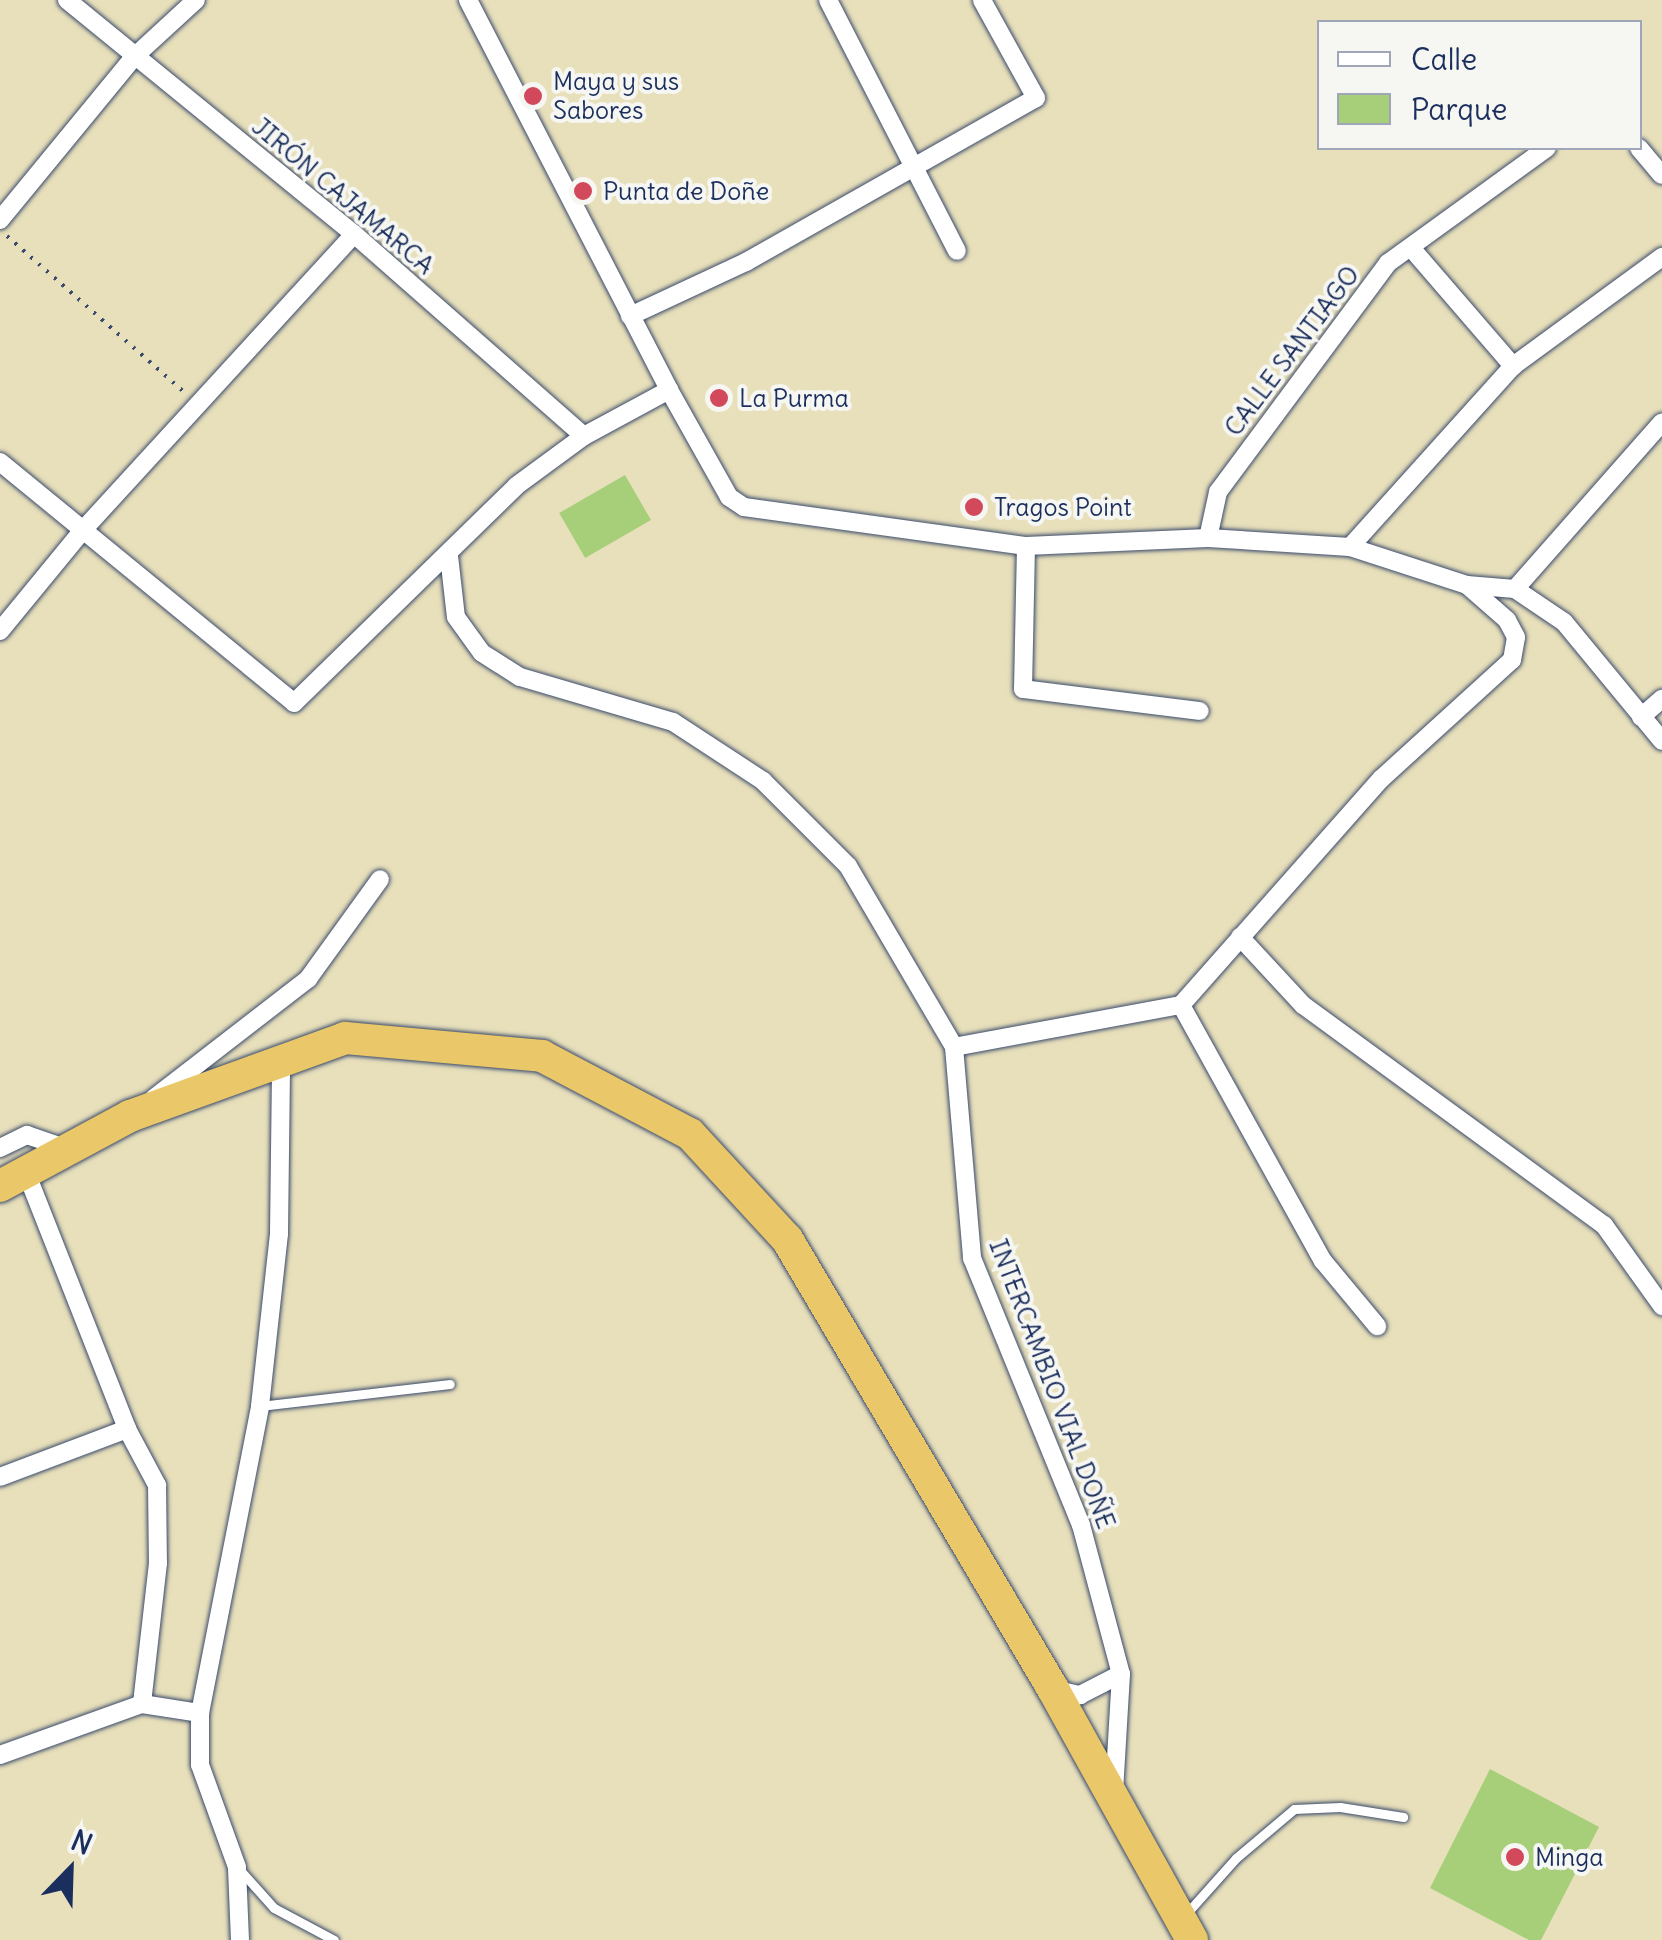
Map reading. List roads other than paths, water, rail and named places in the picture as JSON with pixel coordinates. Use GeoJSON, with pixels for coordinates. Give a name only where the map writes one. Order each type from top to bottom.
{"type":"FeatureCollection","features":[{"type":"Feature","properties":{"kind":"highway"},"geometry":{"type":"LineString","coordinates":[[13,1179],[130,1116],[344,1038],[542,1056],[690,1134],[787,1239],[1054,1689],[1186,1930]]}},
{"type":"Feature","properties":{"kind":"street","name":"JIRÓN CAJAMARCA"},"geometry":{"type":"LineString","coordinates":[[66,0],[354,234],[584,436]]}},
{"type":"Feature","properties":{"kind":"street"},"geometry":{"type":"LineString","coordinates":[[0,220],[134,57],[196,0]]}},
{"type":"Feature","properties":{"kind":"street"},"geometry":{"type":"LineString","coordinates":[[468,0],[668,390],[730,497],[761,512],[1026,546],[1208,538],[1350,547],[1467,586],[1515,589],[1564,622],[1662,741]]}},
{"type":"Feature","properties":{"kind":"street"},"geometry":{"type":"LineString","coordinates":[[828,0],[917,164],[957,251]]}},
{"type":"Feature","properties":{"kind":"street"},"geometry":{"type":"LineString","coordinates":[[630,316],[746,262],[1036,98],[982,0]]}},
{"type":"Feature","properties":{"kind":"street","name":"CALLE SANTIAGO"},"geometry":{"type":"LineString","coordinates":[[1208,538],[1218,492],[1388,263],[1544,150]]}},
{"type":"Feature","properties":{"kind":"street"},"geometry":{"type":"LineString","coordinates":[[1641,150],[1662,175]]}},
{"type":"Feature","properties":{"kind":"street"},"geometry":{"type":"LineString","coordinates":[[0,631],[83,530],[354,234]]}},
{"type":"Feature","properties":{"kind":"street"},"geometry":{"type":"LineString","coordinates":[[1412,248],[1513,366]]}},
{"type":"Feature","properties":{"kind":"street"},"geometry":{"type":"LineString","coordinates":[[1350,547],[1513,366],[1662,257]]}},
{"type":"Feature","properties":{"kind":"street"},"geometry":{"type":"LineString","coordinates":[[0,462],[294,703],[449,556],[516,486],[584,436],[668,390]]}},
{"type":"Feature","properties":{"kind":"street"},"geometry":{"type":"LineString","coordinates":[[1515,589],[1662,422]]}},
{"type":"Feature","properties":{"kind":"street"},"geometry":{"type":"LineString","coordinates":[[1026,546],[1022,688],[1200,711]]}},
{"type":"Feature","properties":{"kind":"street","name":"INTERCAMBIO VIAL DOÑE"},"geometry":{"type":"LineString","coordinates":[[449,556],[456,617],[482,653],[520,677],[672,722],[763,781],[848,866],[954,1048],[972,1258],[1080,1525],[1121,1674],[1113,1800]]}},
{"type":"Feature","properties":{"kind":"street"},"geometry":{"type":"LineString","coordinates":[[954,1048],[1182,1005],[1381,780],[1512,660],[1516,637],[1506,620],[1467,586]]}},
{"type":"Feature","properties":{"kind":"street"},"geometry":{"type":"LineString","coordinates":[[1642,717],[1662,700]]}},
{"type":"Feature","properties":{"kind":"street"},"geometry":{"type":"LineString","coordinates":[[130,1116],[308,979],[380,880]]}},
{"type":"Feature","properties":{"kind":"street"},"geometry":{"type":"LineString","coordinates":[[1240,937],[1304,1005],[1604,1225],[1662,1306]]}},
{"type":"Feature","properties":{"kind":"street"},"geometry":{"type":"LineString","coordinates":[[1182,1005],[1324,1261],[1376,1326]]}},
{"type":"Feature","properties":{"kind":"street"},"geometry":{"type":"LineString","coordinates":[[240,1940],[237,1867],[200,1766],[200,1713],[260,1406],[278,1234],[281,1061]]}},
{"type":"Feature","properties":{"kind":"street"},"geometry":{"type":"LineString","coordinates":[[0,1148],[27,1134],[68,1149]]}},
{"type":"Feature","properties":{"kind":"street"},"geometry":{"type":"LineString","coordinates":[[13,1179],[126,1429],[157,1485],[158,1563],[142,1704]]}},
{"type":"Feature","properties":{"kind":"street"},"geometry":{"type":"LineString","coordinates":[[0,1477],[126,1429]]}},
{"type":"Feature","properties":{"kind":"street"},"geometry":{"type":"LineString","coordinates":[[1054,1689],[1080,1695],[1121,1674]]}},
{"type":"Feature","properties":{"kind":"street"},"geometry":{"type":"LineString","coordinates":[[0,1755],[142,1704],[200,1713]]}},
{"type":"Feature","properties":{"kind":"lane"},"geometry":{"type":"LineString","coordinates":[[260,1406],[450,1384]]}},
{"type":"Feature","properties":{"kind":"lane"},"geometry":{"type":"LineString","coordinates":[[1186,1930],[1236,1858],[1294,1810],[1340,1807],[1403,1817]]}},
{"type":"Feature","properties":{"kind":"lane"},"geometry":{"type":"LineString","coordinates":[[237,1867],[274,1908],[334,1940]]}},
{"type":"Feature","properties":{"kind":"place","name":"Maya y sus Sabores"},"geometry":{"type":"Point","coordinates":[533,96]}},
{"type":"Feature","properties":{"kind":"place","name":"Punta de Doñe"},"geometry":{"type":"Point","coordinates":[583,191]}},
{"type":"Feature","properties":{"kind":"place","name":"La Purma"},"geometry":{"type":"Point","coordinates":[719,398]}},
{"type":"Feature","properties":{"kind":"place","name":"Tragos Point"},"geometry":{"type":"Point","coordinates":[974,507]}},
{"type":"Feature","properties":{"kind":"place","name":"Minga"},"geometry":{"type":"Point","coordinates":[1515,1857]}}]}
